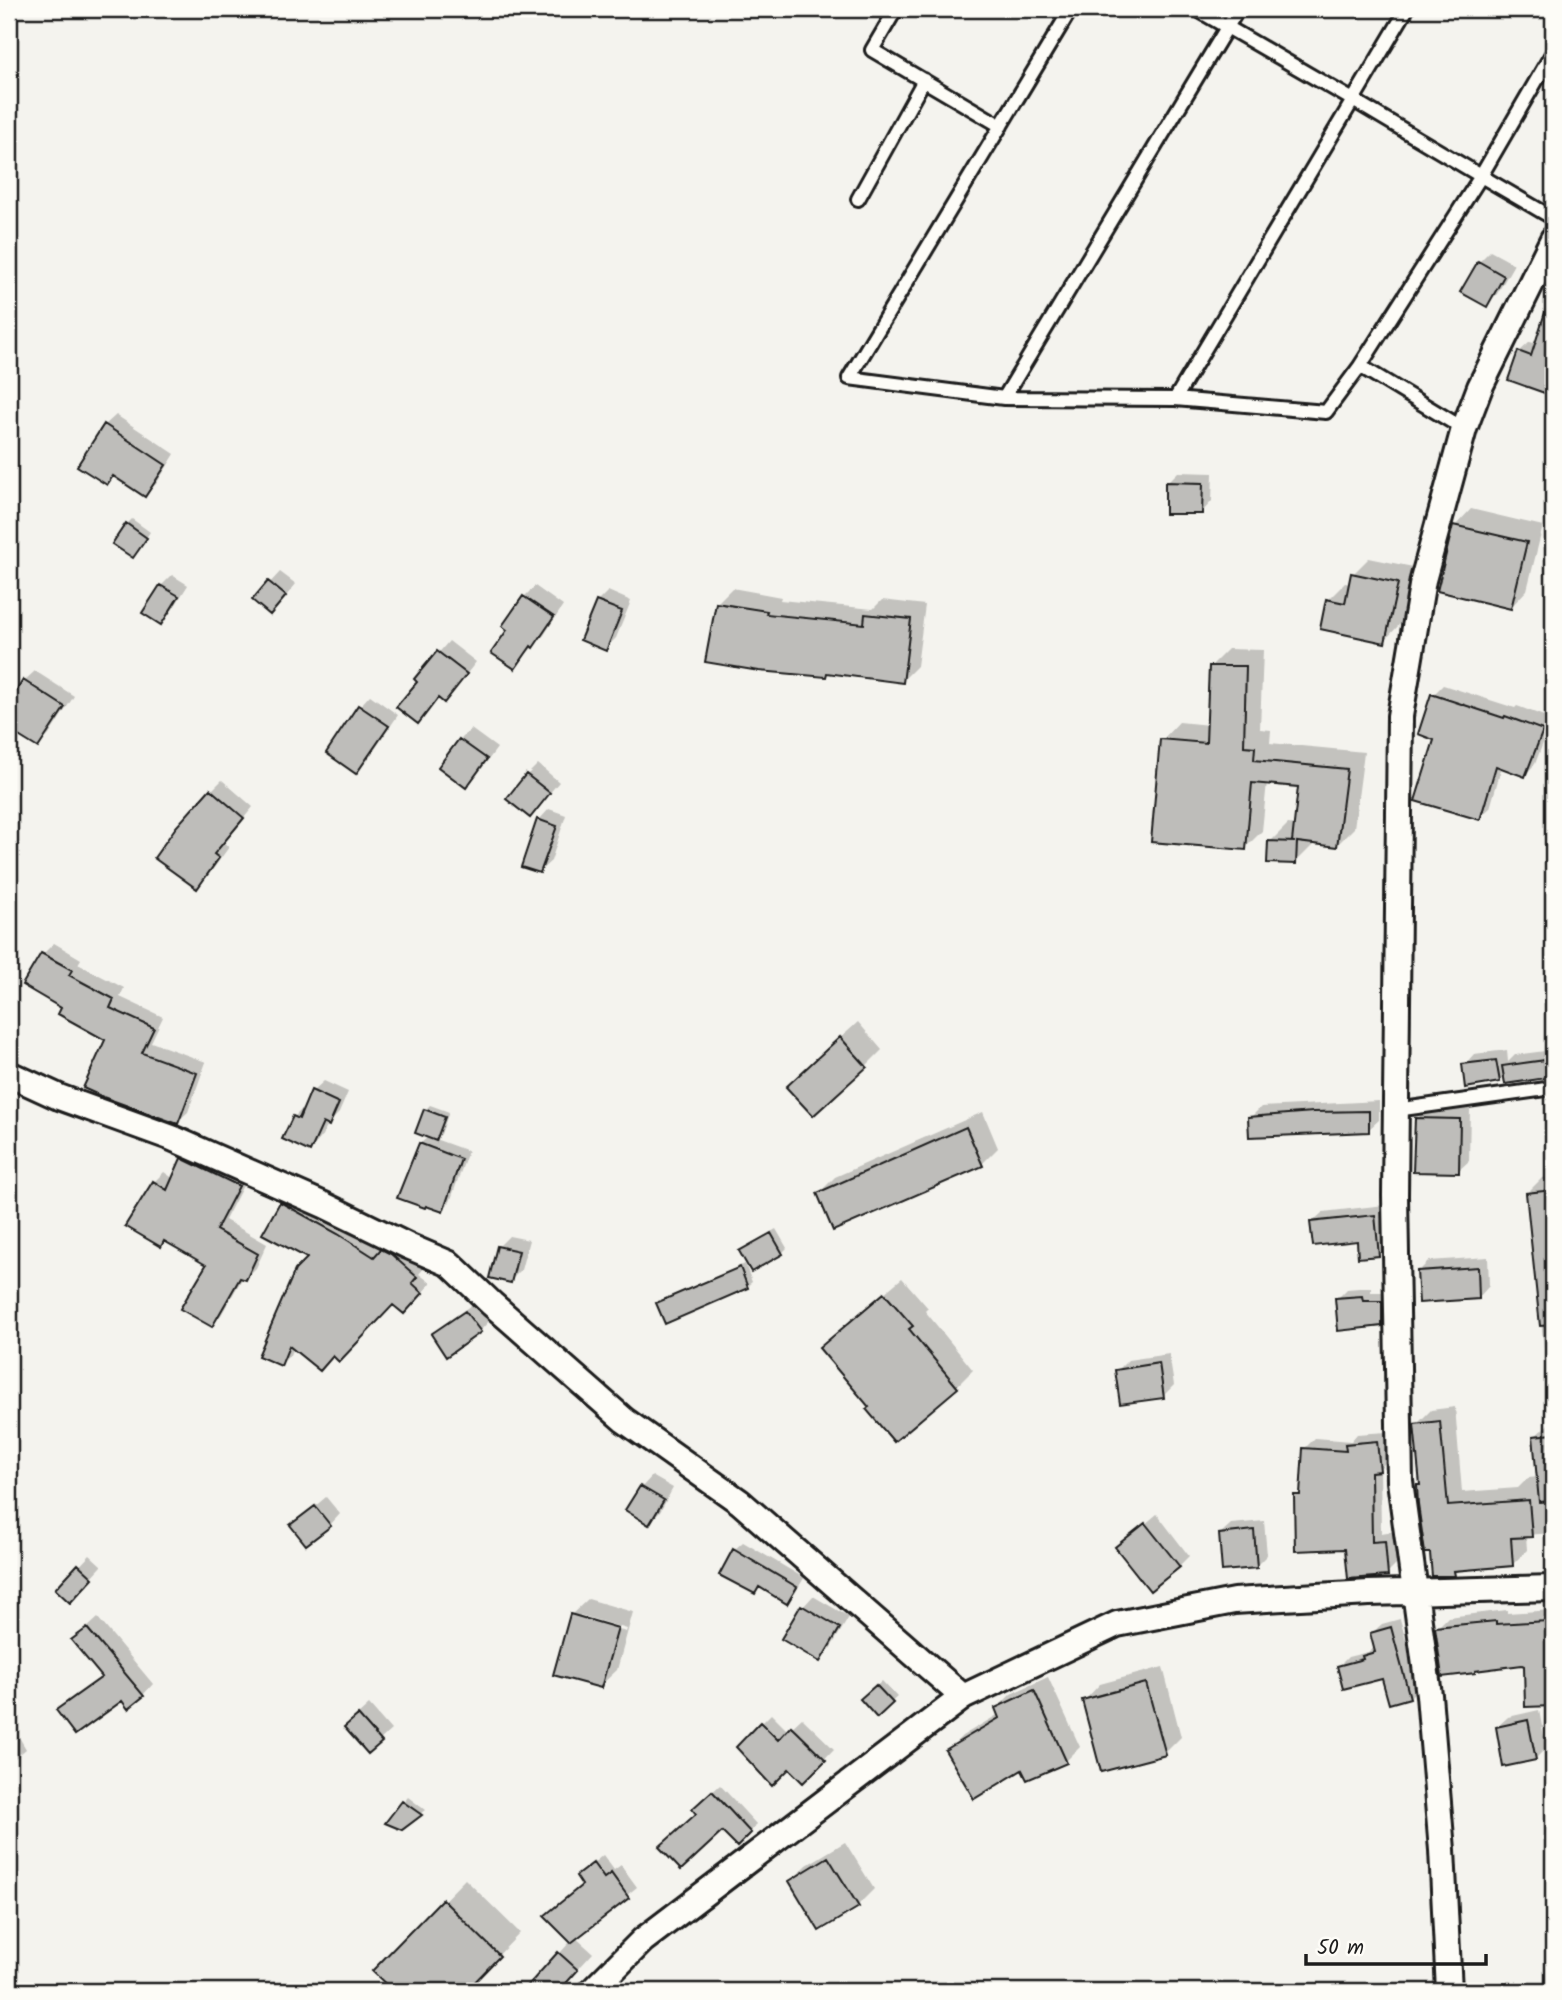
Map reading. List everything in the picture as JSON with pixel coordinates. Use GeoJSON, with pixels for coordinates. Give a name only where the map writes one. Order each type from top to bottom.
{"type":"FeatureCollection","features":[{"type":"Feature","properties":{"kind":"street"},"geometry":{"type":"LineString","coordinates":[[1449,1991],[1442,1850],[1429,1695],[1400,1481],[1395,1196],[1400,716],[1423,580],[1464,429],[1480,387],[1553,239]]}},
{"type":"Feature","properties":{"kind":"street"},"geometry":{"type":"LineString","coordinates":[[9,1074],[59,1097],[172,1138],[450,1264],[624,1420],[740,1502],[963,1698]]}},
{"type":"Feature","properties":{"kind":"street"},"geometry":{"type":"LineString","coordinates":[[592,1991],[643,1940],[963,1698],[1117,1624],[1234,1601],[1553,1588]]}},
{"type":"Feature","properties":{"kind":"lane"},"geometry":{"type":"LineString","coordinates":[[896,9],[872,50],[1001,126]]}},
{"type":"Feature","properties":{"kind":"lane"},"geometry":{"type":"LineString","coordinates":[[1072,9],[849,378],[1004,398],[1175,399],[1326,412],[1360,366],[1481,176],[1553,52]]}},
{"type":"Feature","properties":{"kind":"lane"},"geometry":{"type":"LineString","coordinates":[[1196,9],[1553,218]]}},
{"type":"Feature","properties":{"kind":"lane"},"geometry":{"type":"LineString","coordinates":[[1004,398],[1238,9]]}},
{"type":"Feature","properties":{"kind":"lane"},"geometry":{"type":"LineString","coordinates":[[1175,399],[1407,9]]}},
{"type":"Feature","properties":{"kind":"lane"},"geometry":{"type":"LineString","coordinates":[[858,199],[924,80]]}},
{"type":"Feature","properties":{"kind":"lane"},"geometry":{"type":"LineString","coordinates":[[1360,366],[1464,429]]}},
{"type":"Feature","properties":{"kind":"lane"},"geometry":{"type":"LineString","coordinates":[[1396,1110],[1553,1088]]}},
{"type":"Feature","properties":{"kind":"building"},"geometry":{"type":"Polygon","coordinates":[[[1478,261],[1504,276],[1487,307],[1460,292],[1478,261]]]}},
{"type":"Feature","properties":{"kind":"building"},"geometry":{"type":"Polygon","coordinates":[[[1549,300],[1553,301],[1553,396],[1508,380],[1518,351],[1531,356],[1549,300]]]}},
{"type":"Feature","properties":{"kind":"building"},"geometry":{"type":"Polygon","coordinates":[[[104,424],[166,465],[145,497],[113,476],[107,485],[77,466],[104,424]]]}},
{"type":"Feature","properties":{"kind":"building"},"geometry":{"type":"Polygon","coordinates":[[[1165,482],[1203,483],[1202,514],[1165,514],[1165,482]]]}},
{"type":"Feature","properties":{"kind":"building"},"geometry":{"type":"Polygon","coordinates":[[[126,523],[147,538],[133,558],[112,544],[126,523]]]}},
{"type":"Feature","properties":{"kind":"building"},"geometry":{"type":"Polygon","coordinates":[[[1453,525],[1527,542],[1511,609],[1437,591],[1453,525]]]}},
{"type":"Feature","properties":{"kind":"building"},"geometry":{"type":"Polygon","coordinates":[[[1351,573],[1398,583],[1385,643],[1320,629],[1326,599],[1345,603],[1351,573]]]}},
{"type":"Feature","properties":{"kind":"building"},"geometry":{"type":"Polygon","coordinates":[[[268,581],[286,596],[270,615],[252,600],[268,581]]]}},
{"type":"Feature","properties":{"kind":"building"},"geometry":{"type":"Polygon","coordinates":[[[160,585],[179,596],[161,625],[142,613],[160,585]]]}},
{"type":"Feature","properties":{"kind":"building"},"geometry":{"type":"Polygon","coordinates":[[[523,596],[554,617],[515,669],[491,653],[507,630],[502,626],[523,596]]]}},
{"type":"Feature","properties":{"kind":"building"},"geometry":{"type":"Polygon","coordinates":[[[596,601],[622,611],[606,651],[580,640],[596,601]]]}},
{"type":"Feature","properties":{"kind":"building"},"geometry":{"type":"Polygon","coordinates":[[[716,603],[767,611],[766,614],[864,624],[865,614],[911,619],[903,683],[827,673],[826,677],[759,671],[705,662],[716,603]]]}},
{"type":"Feature","properties":{"kind":"building"},"geometry":{"type":"Polygon","coordinates":[[[437,651],[467,674],[444,703],[438,698],[418,724],[396,707],[417,682],[414,679],[437,651]]]}},
{"type":"Feature","properties":{"kind":"building"},"geometry":{"type":"Polygon","coordinates":[[[1209,666],[1246,666],[1244,746],[1255,747],[1254,760],[1347,769],[1337,847],[1297,842],[1296,864],[1267,863],[1268,841],[1292,842],[1298,787],[1252,783],[1246,850],[1151,842],[1160,739],[1206,743],[1209,666]]]}},
{"type":"Feature","properties":{"kind":"building"},"geometry":{"type":"Polygon","coordinates":[[[23,680],[65,707],[38,748],[9,730],[9,703],[23,680]]]}},
{"type":"Feature","properties":{"kind":"building"},"geometry":{"type":"Polygon","coordinates":[[[1431,694],[1543,730],[1525,777],[1496,766],[1480,820],[1415,801],[1434,740],[1418,734],[1431,694]]]}},
{"type":"Feature","properties":{"kind":"building"},"geometry":{"type":"Polygon","coordinates":[[[358,705],[389,726],[356,774],[326,753],[358,705]]]}},
{"type":"Feature","properties":{"kind":"building"},"geometry":{"type":"Polygon","coordinates":[[[459,739],[487,759],[466,788],[438,767],[459,739]]]}},
{"type":"Feature","properties":{"kind":"building"},"geometry":{"type":"Polygon","coordinates":[[[526,774],[550,793],[530,818],[506,799],[526,774]]]}},
{"type":"Feature","properties":{"kind":"building"},"geometry":{"type":"Polygon","coordinates":[[[210,789],[244,818],[214,854],[219,858],[197,889],[154,858],[176,827],[210,789]]]}},
{"type":"Feature","properties":{"kind":"building"},"geometry":{"type":"Polygon","coordinates":[[[537,819],[557,826],[540,873],[521,867],[537,819]]]}},
{"type":"Feature","properties":{"kind":"building"},"geometry":{"type":"Polygon","coordinates":[[[41,953],[72,970],[69,975],[114,999],[110,1008],[154,1028],[142,1053],[197,1073],[178,1124],[83,1088],[105,1040],[58,1014],[61,1008],[22,985],[41,953]]]}},
{"type":"Feature","properties":{"kind":"building"},"geometry":{"type":"Polygon","coordinates":[[[840,1037],[867,1067],[813,1116],[786,1087],[840,1037]]]}},
{"type":"Feature","properties":{"kind":"building"},"geometry":{"type":"Polygon","coordinates":[[[1553,1059],[1553,1077],[1505,1084],[1502,1066],[1553,1059]]]}},
{"type":"Feature","properties":{"kind":"building"},"geometry":{"type":"Polygon","coordinates":[[[1496,1060],[1500,1082],[1465,1088],[1462,1064],[1496,1060]]]}},
{"type":"Feature","properties":{"kind":"building"},"geometry":{"type":"Polygon","coordinates":[[[311,1090],[339,1103],[329,1126],[323,1123],[310,1152],[282,1139],[293,1116],[299,1119],[311,1090]]]}},
{"type":"Feature","properties":{"kind":"building"},"geometry":{"type":"Polygon","coordinates":[[[424,1109],[445,1117],[436,1141],[415,1133],[424,1109]]]}},
{"type":"Feature","properties":{"kind":"building"},"geometry":{"type":"Polygon","coordinates":[[[1369,1111],[1369,1132],[1249,1137],[1248,1117],[1369,1111]]]}},
{"type":"Feature","properties":{"kind":"building"},"geometry":{"type":"Polygon","coordinates":[[[1415,1118],[1460,1119],[1459,1173],[1413,1172],[1415,1118]]]}},
{"type":"Feature","properties":{"kind":"building"},"geometry":{"type":"Polygon","coordinates":[[[966,1127],[983,1166],[833,1231],[817,1193],[966,1127]]]}},
{"type":"Feature","properties":{"kind":"building"},"geometry":{"type":"Polygon","coordinates":[[[419,1143],[461,1159],[443,1212],[397,1198],[419,1143]]]}},
{"type":"Feature","properties":{"kind":"building"},"geometry":{"type":"Polygon","coordinates":[[[181,1158],[239,1186],[216,1230],[258,1254],[246,1280],[240,1278],[212,1327],[180,1309],[206,1265],[164,1241],[161,1247],[125,1226],[153,1181],[167,1190],[181,1158]]]}},
{"type":"Feature","properties":{"kind":"building"},"geometry":{"type":"Polygon","coordinates":[[[1553,1190],[1553,1325],[1540,1326],[1526,1193],[1553,1190]]]}},
{"type":"Feature","properties":{"kind":"building"},"geometry":{"type":"Polygon","coordinates":[[[280,1202],[374,1257],[381,1249],[391,1254],[417,1277],[412,1283],[423,1293],[404,1314],[393,1305],[339,1362],[333,1356],[320,1371],[289,1346],[281,1366],[258,1356],[295,1270],[307,1258],[262,1234],[280,1202]]]}},
{"type":"Feature","properties":{"kind":"building"},"geometry":{"type":"Polygon","coordinates":[[[1375,1215],[1379,1256],[1358,1258],[1357,1241],[1313,1246],[1310,1222],[1375,1215]]]}},
{"type":"Feature","properties":{"kind":"building"},"geometry":{"type":"Polygon","coordinates":[[[771,1233],[783,1254],[751,1272],[739,1251],[771,1233]]]}},
{"type":"Feature","properties":{"kind":"building"},"geometry":{"type":"Polygon","coordinates":[[[497,1246],[519,1251],[511,1283],[489,1278],[497,1246]]]}},
{"type":"Feature","properties":{"kind":"building"},"geometry":{"type":"Polygon","coordinates":[[[740,1267],[748,1288],[665,1324],[656,1303],[740,1267]]]}},
{"type":"Feature","properties":{"kind":"building"},"geometry":{"type":"Polygon","coordinates":[[[1478,1267],[1479,1299],[1419,1303],[1417,1271],[1478,1267]]]}},
{"type":"Feature","properties":{"kind":"building"},"geometry":{"type":"Polygon","coordinates":[[[884,1293],[913,1326],[909,1329],[958,1388],[894,1442],[866,1409],[869,1407],[819,1348],[884,1293]]]}},
{"type":"Feature","properties":{"kind":"building"},"geometry":{"type":"Polygon","coordinates":[[[1362,1296],[1363,1301],[1382,1301],[1382,1326],[1338,1331],[1335,1298],[1362,1296]]]}},
{"type":"Feature","properties":{"kind":"building"},"geometry":{"type":"Polygon","coordinates":[[[465,1311],[481,1332],[446,1357],[431,1334],[465,1311]]]}},
{"type":"Feature","properties":{"kind":"building"},"geometry":{"type":"Polygon","coordinates":[[[1159,1363],[1164,1398],[1120,1404],[1115,1370],[1159,1363]]]}},
{"type":"Feature","properties":{"kind":"building"},"geometry":{"type":"Polygon","coordinates":[[[1440,1421],[1448,1506],[1529,1500],[1532,1537],[1511,1538],[1513,1566],[1454,1571],[1455,1576],[1432,1576],[1430,1553],[1425,1553],[1418,1505],[1417,1485],[1420,1485],[1414,1424],[1440,1421]]]}},
{"type":"Feature","properties":{"kind":"building"},"geometry":{"type":"Polygon","coordinates":[[[1553,1434],[1553,1501],[1539,1502],[1533,1436],[1553,1434]]]}},
{"type":"Feature","properties":{"kind":"building"},"geometry":{"type":"Polygon","coordinates":[[[1377,1441],[1380,1471],[1371,1472],[1372,1542],[1385,1541],[1388,1576],[1348,1579],[1345,1549],[1295,1551],[1294,1495],[1300,1495],[1303,1448],[1346,1451],[1345,1444],[1377,1441]]]}},
{"type":"Feature","properties":{"kind":"building"},"geometry":{"type":"Polygon","coordinates":[[[640,1486],[664,1500],[649,1525],[625,1510],[640,1486]]]}},
{"type":"Feature","properties":{"kind":"building"},"geometry":{"type":"Polygon","coordinates":[[[315,1506],[331,1526],[306,1545],[290,1525],[315,1506]]]}},
{"type":"Feature","properties":{"kind":"building"},"geometry":{"type":"Polygon","coordinates":[[[1145,1523],[1180,1567],[1150,1591],[1115,1547],[1145,1523]]]}},
{"type":"Feature","properties":{"kind":"building"},"geometry":{"type":"Polygon","coordinates":[[[1254,1530],[1257,1568],[1222,1571],[1219,1534],[1254,1530]]]}},
{"type":"Feature","properties":{"kind":"building"},"geometry":{"type":"Polygon","coordinates":[[[733,1549],[797,1587],[787,1604],[759,1587],[755,1594],[719,1575],[733,1549]]]}},
{"type":"Feature","properties":{"kind":"building"},"geometry":{"type":"Polygon","coordinates":[[[78,1564],[93,1578],[70,1603],[55,1589],[78,1564]]]}},
{"type":"Feature","properties":{"kind":"building"},"geometry":{"type":"Polygon","coordinates":[[[801,1605],[840,1628],[820,1662],[781,1639],[801,1605]]]}},
{"type":"Feature","properties":{"kind":"building"},"geometry":{"type":"Polygon","coordinates":[[[570,1614],[618,1628],[601,1688],[553,1675],[570,1614]]]}},
{"type":"Feature","properties":{"kind":"building"},"geometry":{"type":"Polygon","coordinates":[[[1496,1621],[1496,1624],[1548,1621],[1553,1706],[1525,1707],[1522,1665],[1442,1677],[1435,1627],[1496,1621]]]}},
{"type":"Feature","properties":{"kind":"building"},"geometry":{"type":"Polygon","coordinates":[[[1391,1627],[1410,1698],[1389,1704],[1382,1679],[1343,1689],[1337,1666],[1363,1659],[1362,1656],[1375,1652],[1370,1633],[1391,1627]]]}},
{"type":"Feature","properties":{"kind":"building"},"geometry":{"type":"Polygon","coordinates":[[[87,1628],[144,1696],[128,1709],[122,1701],[75,1735],[56,1710],[102,1677],[71,1640],[87,1628]]]}},
{"type":"Feature","properties":{"kind":"building"},"geometry":{"type":"Polygon","coordinates":[[[1146,1683],[1166,1755],[1101,1772],[1082,1700],[1146,1683]]]}},
{"type":"Feature","properties":{"kind":"building"},"geometry":{"type":"Polygon","coordinates":[[[876,1685],[893,1703],[877,1718],[860,1699],[876,1685]]]}},
{"type":"Feature","properties":{"kind":"building"},"geometry":{"type":"Polygon","coordinates":[[[1034,1690],[1067,1763],[1027,1780],[1022,1770],[974,1799],[945,1750],[999,1718],[995,1708],[1034,1690]]]}},
{"type":"Feature","properties":{"kind":"building"},"geometry":{"type":"Polygon","coordinates":[[[358,1715],[382,1742],[368,1754],[344,1727],[358,1715]]]}},
{"type":"Feature","properties":{"kind":"building"},"geometry":{"type":"Polygon","coordinates":[[[1528,1720],[1536,1760],[1503,1767],[1496,1727],[1528,1720]]]}},
{"type":"Feature","properties":{"kind":"building"},"geometry":{"type":"Polygon","coordinates":[[[760,1722],[778,1740],[791,1726],[826,1760],[803,1783],[789,1769],[772,1786],[736,1747],[760,1722]]]}},
{"type":"Feature","properties":{"kind":"building"},"geometry":{"type":"Polygon","coordinates":[[[712,1791],[751,1833],[737,1847],[722,1832],[681,1870],[659,1847],[696,1814],[692,1809],[712,1791]]]}},
{"type":"Feature","properties":{"kind":"building"},"geometry":{"type":"Polygon","coordinates":[[[402,1801],[422,1815],[402,1830],[385,1823],[402,1801]]]}},
{"type":"Feature","properties":{"kind":"building"},"geometry":{"type":"Polygon","coordinates":[[[828,1857],[859,1907],[819,1931],[789,1881],[828,1857]]]}},
{"type":"Feature","properties":{"kind":"building"},"geometry":{"type":"Polygon","coordinates":[[[593,1863],[604,1878],[611,1873],[629,1898],[571,1943],[544,1916],[582,1885],[576,1876],[593,1863]]]}},
{"type":"Feature","properties":{"kind":"building"},"geometry":{"type":"Polygon","coordinates":[[[442,1899],[500,1956],[466,1991],[393,1991],[372,1971],[442,1899]]]}},
{"type":"Feature","properties":{"kind":"building"},"geometry":{"type":"Polygon","coordinates":[[[558,1952],[578,1970],[559,1991],[523,1991],[558,1952]]]}}]}
